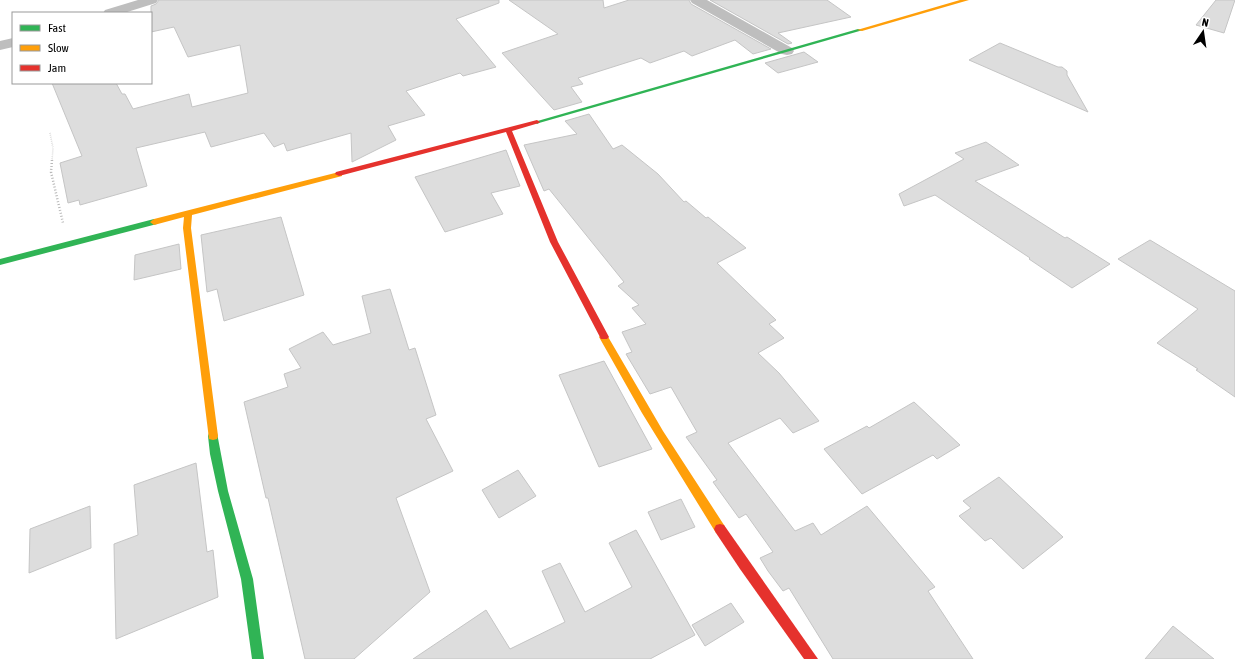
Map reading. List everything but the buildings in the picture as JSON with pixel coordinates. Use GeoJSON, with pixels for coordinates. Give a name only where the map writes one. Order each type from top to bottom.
{"type":"FeatureCollection","features":[{"type":"Feature","properties":{"kind":"street"},"geometry":{"type":"LineString","coordinates":[[113,12],[151,0]]}},
{"type":"Feature","properties":{"kind":"street"},"geometry":{"type":"LineString","coordinates":[[697,0],[787,51]]}},
{"type":"Feature","properties":{"kind":"street"},"geometry":{"type":"LineString","coordinates":[[0,262],[508,130],[966,0]]}},
{"type":"Feature","properties":{"kind":"street"},"geometry":{"type":"LineString","coordinates":[[0,46],[12,42]]}},
{"type":"Feature","properties":{"kind":"street"},"geometry":{"type":"LineString","coordinates":[[508,130],[554,242],[628,382],[678,464],[744,564],[812,659]]}},
{"type":"Feature","properties":{"kind":"street"},"geometry":{"type":"LineString","coordinates":[[188,213],[187,228],[215,454],[223,491],[247,579],[258,659]]}},
{"type":"Feature","properties":{"kind":"path"},"geometry":{"type":"LineString","coordinates":[[50,133],[53,148],[51,172],[68,244]]}},
{"type":"Feature","properties":{"kind":"traffic: fast"},"geometry":{"type":"LineString","coordinates":[[537,122],[860,30]]}},
{"type":"Feature","properties":{"kind":"traffic: fast"},"geometry":{"type":"LineString","coordinates":[[0,262],[154,222]]}},
{"type":"Feature","properties":{"kind":"traffic: fast"},"geometry":{"type":"LineString","coordinates":[[213,436],[215,454],[223,491],[247,579],[258,659]]}},
{"type":"Feature","properties":{"kind":"traffic: slow"},"geometry":{"type":"LineString","coordinates":[[860,30],[966,0]]}},
{"type":"Feature","properties":{"kind":"traffic: slow"},"geometry":{"type":"LineString","coordinates":[[154,222],[339,174]]}},
{"type":"Feature","properties":{"kind":"traffic: slow"},"geometry":{"type":"LineString","coordinates":[[188,213],[187,228],[213,436]]}},
{"type":"Feature","properties":{"kind":"traffic: slow"},"geometry":{"type":"LineString","coordinates":[[604,337],[631,386],[720,529]]}},
{"type":"Feature","properties":{"kind":"traffic: jam"},"geometry":{"type":"LineString","coordinates":[[339,174],[537,122]]}},
{"type":"Feature","properties":{"kind":"traffic: jam"},"geometry":{"type":"LineString","coordinates":[[508,130],[554,242],[604,337]]}},
{"type":"Feature","properties":{"kind":"traffic: jam"},"geometry":{"type":"LineString","coordinates":[[720,529],[744,565],[812,659]]}}]}
